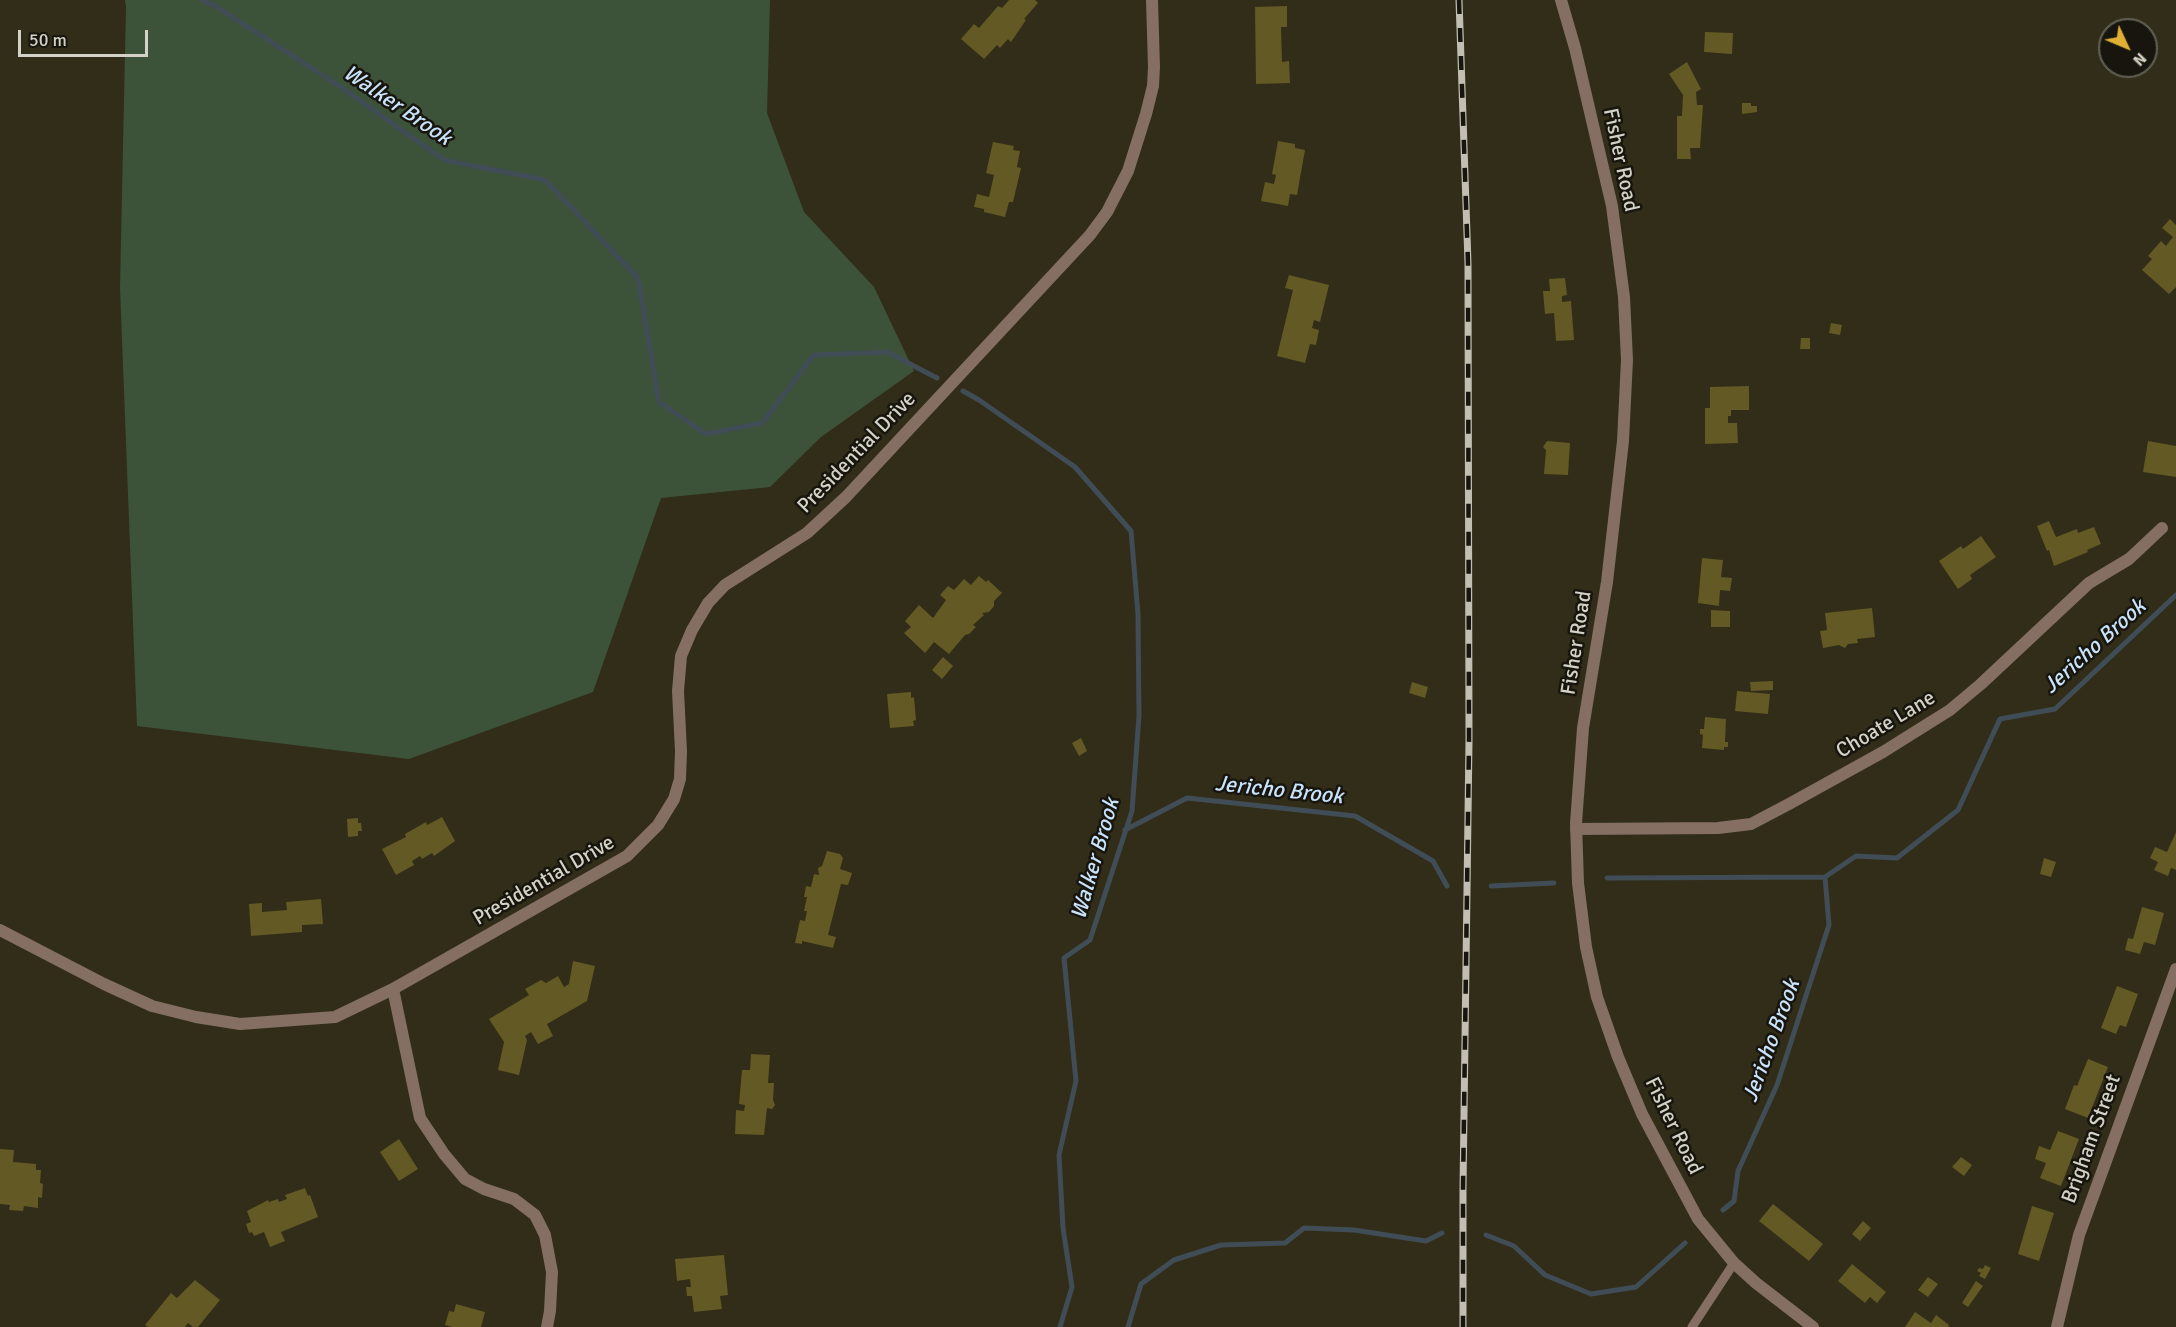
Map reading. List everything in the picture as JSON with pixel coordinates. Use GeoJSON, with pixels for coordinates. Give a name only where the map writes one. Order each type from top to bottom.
{"type":"FeatureCollection","features":[{"type":"Feature","properties":{"kind":"street","name":"Presidential Drive"},"geometry":{"type":"LineString","coordinates":[[0,930],[152,1006],[196,1017],[240,1023],[335,1017],[393,989],[627,856],[658,825],[674,799],[680,779],[678,692],[681,656],[692,630],[708,603],[726,585],[807,533],[846,497],[1090,235],[1107,213],[1128,171],[1153,86],[1152,0]]}},
{"type":"Feature","properties":{"kind":"street","name":"Fisher Road"},"geometry":{"type":"LineString","coordinates":[[1561,0],[1575,48],[1612,206],[1624,297],[1627,360],[1623,441],[1606,582],[1583,728],[1576,829],[1578,883],[1586,947],[1597,998],[1618,1057],[1642,1114],[1698,1219],[1734,1263],[1763,1289],[1813,1327]]}},
{"type":"Feature","properties":{"kind":"street","name":"Choate Lane"},"geometry":{"type":"LineString","coordinates":[[1576,829],[1718,828],[1750,824],[1760,819],[1883,752],[1950,710],[2089,584],[2128,559],[2162,528]]}},
{"type":"Feature","properties":{"kind":"street","name":"Brigham Street"},"geometry":{"type":"LineString","coordinates":[[2057,1327],[2079,1234],[2176,969]]}},
{"type":"Feature","properties":{"kind":"street"},"geometry":{"type":"LineString","coordinates":[[393,989],[420,1118],[444,1154],[465,1179],[484,1189],[514,1199],[535,1215],[545,1235],[552,1272],[547,1327]]}},
{"type":"Feature","properties":{"kind":"lane"},"geometry":{"type":"LineString","coordinates":[[1692,1327],[1734,1263]]}},
{"type":"Feature","properties":{"kind":"green space"},"geometry":{"type":"Polygon","coordinates":[[[125,0],[770,0],[767,113],[804,212],[874,287],[914,371],[821,437],[770,487],[661,498],[593,692],[409,759],[137,726],[120,288],[125,0]]]}},
{"type":"Feature","properties":{"kind":"building"},"geometry":{"type":"Polygon","coordinates":[[[1009,0],[1035,0],[1038,3],[1024,19],[1026,20],[1011,42],[1008,39],[1000,48],[997,45],[984,59],[961,39],[974,24],[979,28],[998,6],[1002,8],[1009,0]]]}},
{"type":"Feature","properties":{"kind":"building"},"geometry":{"type":"Polygon","coordinates":[[[1287,6],[1287,27],[1281,27],[1282,62],[1289,61],[1290,83],[1256,84],[1255,7],[1287,6]]]}},
{"type":"Feature","properties":{"kind":"building"},"geometry":{"type":"Polygon","coordinates":[[[1705,32],[1733,33],[1732,54],[1704,52],[1705,32]]]}},
{"type":"Feature","properties":{"kind":"building"},"geometry":{"type":"Polygon","coordinates":[[[1687,62],[1701,89],[1696,92],[1697,105],[1703,105],[1700,148],[1690,148],[1691,159],[1677,159],[1677,116],[1682,116],[1683,95],[1669,74],[1687,62]]]}},
{"type":"Feature","properties":{"kind":"building"},"geometry":{"type":"Polygon","coordinates":[[[1742,103],[1757,106],[1757,112],[1742,114],[1742,103]]]}},
{"type":"Feature","properties":{"kind":"building"},"geometry":{"type":"Polygon","coordinates":[[[1278,141],[1295,144],[1295,148],[1305,150],[1297,195],[1290,194],[1288,206],[1261,201],[1265,182],[1274,184],[1276,175],[1272,174],[1278,141]]]}},
{"type":"Feature","properties":{"kind":"building"},"geometry":{"type":"Polygon","coordinates":[[[993,142],[1014,146],[1013,150],[1020,151],[1017,167],[1021,168],[1013,202],[1009,202],[1005,217],[974,207],[977,194],[989,197],[994,175],[986,173],[993,142]]]}},
{"type":"Feature","properties":{"kind":"building"},"geometry":{"type":"Polygon","coordinates":[[[2170,219],[2176,225],[2176,287],[2169,294],[2142,270],[2152,259],[2148,256],[2161,241],[2166,246],[2173,237],[2162,228],[2170,219]]]}},
{"type":"Feature","properties":{"kind":"building"},"geometry":{"type":"Polygon","coordinates":[[[1289,275],[1329,285],[1320,322],[1314,320],[1312,328],[1319,330],[1316,345],[1310,344],[1305,363],[1277,356],[1293,290],[1285,288],[1289,275]]]}},
{"type":"Feature","properties":{"kind":"building"},"geometry":{"type":"Polygon","coordinates":[[[1565,278],[1567,295],[1562,296],[1562,302],[1571,301],[1574,340],[1556,341],[1554,313],[1545,314],[1543,291],[1550,291],[1549,279],[1565,278]]]}},
{"type":"Feature","properties":{"kind":"building"},"geometry":{"type":"Polygon","coordinates":[[[1831,323],[1842,325],[1840,335],[1829,333],[1831,323]]]}},
{"type":"Feature","properties":{"kind":"building"},"geometry":{"type":"Polygon","coordinates":[[[1801,338],[1810,338],[1810,349],[1800,349],[1801,338]]]}},
{"type":"Feature","properties":{"kind":"building"},"geometry":{"type":"Polygon","coordinates":[[[1749,386],[1749,410],[1731,410],[1731,416],[1728,416],[1728,423],[1737,423],[1738,443],[1705,444],[1705,408],[1710,408],[1710,387],[1749,386]]]}},
{"type":"Feature","properties":{"kind":"building"},"geometry":{"type":"Polygon","coordinates":[[[1547,441],[1570,443],[1568,475],[1544,474],[1546,450],[1543,447],[1547,441]]]}},
{"type":"Feature","properties":{"kind":"building"},"geometry":{"type":"Polygon","coordinates":[[[2148,441],[2176,446],[2176,477],[2143,472],[2148,441]]]}},
{"type":"Feature","properties":{"kind":"building"},"geometry":{"type":"Polygon","coordinates":[[[2049,521],[2056,537],[2077,529],[2078,533],[2094,527],[2101,544],[2054,566],[2037,526],[2049,521]]]}},
{"type":"Feature","properties":{"kind":"building"},"geometry":{"type":"Polygon","coordinates":[[[1981,536],[1996,557],[1970,575],[1972,579],[1958,589],[1939,561],[1961,546],[1963,549],[1981,536]]]}},
{"type":"Feature","properties":{"kind":"building"},"geometry":{"type":"Polygon","coordinates":[[[1702,558],[1723,560],[1721,577],[1732,578],[1730,591],[1720,590],[1719,606],[1698,603],[1702,558]]]}},
{"type":"Feature","properties":{"kind":"building"},"geometry":{"type":"Polygon","coordinates":[[[979,576],[986,582],[988,580],[1002,593],[994,601],[994,606],[989,612],[982,613],[984,615],[973,625],[976,627],[965,635],[949,654],[934,642],[925,653],[904,633],[911,627],[905,621],[919,605],[933,618],[946,600],[940,595],[948,586],[954,590],[964,579],[971,585],[979,576]]]}},
{"type":"Feature","properties":{"kind":"building"},"geometry":{"type":"Polygon","coordinates":[[[1872,608],[1875,637],[1857,639],[1858,643],[1848,644],[1845,648],[1839,645],[1823,648],[1820,631],[1827,630],[1825,613],[1872,608]]]}},
{"type":"Feature","properties":{"kind":"building"},"geometry":{"type":"Polygon","coordinates":[[[1711,610],[1730,611],[1730,627],[1711,627],[1711,610]]]}},
{"type":"Feature","properties":{"kind":"building"},"geometry":{"type":"Polygon","coordinates":[[[943,657],[953,666],[942,679],[932,670],[943,657]]]}},
{"type":"Feature","properties":{"kind":"building"},"geometry":{"type":"Polygon","coordinates":[[[1773,681],[1773,690],[1751,691],[1750,682],[1773,681]]]}},
{"type":"Feature","properties":{"kind":"building"},"geometry":{"type":"Polygon","coordinates":[[[1412,682],[1428,687],[1425,698],[1409,693],[1412,682]]]}},
{"type":"Feature","properties":{"kind":"building"},"geometry":{"type":"Polygon","coordinates":[[[1737,691],[1770,694],[1768,714],[1735,711],[1737,691]]]}},
{"type":"Feature","properties":{"kind":"building"},"geometry":{"type":"Polygon","coordinates":[[[911,692],[911,698],[914,697],[916,720],[913,721],[914,726],[890,728],[887,694],[911,692]]]}},
{"type":"Feature","properties":{"kind":"building"},"geometry":{"type":"Polygon","coordinates":[[[1705,717],[1726,719],[1725,742],[1728,742],[1728,747],[1724,747],[1724,750],[1702,748],[1703,735],[1700,734],[1700,729],[1704,729],[1705,717]]]}},
{"type":"Feature","properties":{"kind":"building"},"geometry":{"type":"Polygon","coordinates":[[[1081,738],[1087,751],[1079,756],[1072,743],[1081,738]]]}},
{"type":"Feature","properties":{"kind":"building"},"geometry":{"type":"Polygon","coordinates":[[[442,817],[455,841],[434,856],[432,853],[422,859],[420,856],[412,861],[414,865],[396,875],[382,849],[406,837],[405,834],[426,822],[427,825],[442,817]]]}},
{"type":"Feature","properties":{"kind":"building"},"geometry":{"type":"Polygon","coordinates":[[[358,818],[362,831],[358,831],[358,836],[348,837],[347,819],[358,818]]]}},
{"type":"Feature","properties":{"kind":"building"},"geometry":{"type":"Polygon","coordinates":[[[2176,832],[2176,870],[2171,868],[2168,876],[2154,870],[2158,862],[2150,858],[2155,847],[2167,852],[2176,832]]]}},
{"type":"Feature","properties":{"kind":"building"},"geometry":{"type":"Polygon","coordinates":[[[827,851],[840,854],[843,858],[840,869],[852,873],[848,885],[841,884],[828,935],[836,937],[833,948],[802,941],[802,944],[795,943],[800,920],[805,921],[807,911],[804,911],[807,897],[804,897],[806,886],[811,887],[814,874],[819,875],[818,868],[822,866],[827,851]]]}},
{"type":"Feature","properties":{"kind":"building"},"geometry":{"type":"Polygon","coordinates":[[[2044,858],[2056,862],[2051,877],[2040,874],[2044,858]]]}},
{"type":"Feature","properties":{"kind":"building"},"geometry":{"type":"Polygon","coordinates":[[[321,899],[323,924],[302,925],[302,932],[251,936],[249,904],[262,903],[262,912],[287,910],[286,902],[321,899]]]}},
{"type":"Feature","properties":{"kind":"building"},"geometry":{"type":"Polygon","coordinates":[[[2142,907],[2164,913],[2155,945],[2144,942],[2140,954],[2125,950],[2128,938],[2133,939],[2142,907]]]}},
{"type":"Feature","properties":{"kind":"building"},"geometry":{"type":"Polygon","coordinates":[[[573,961],[595,966],[587,1001],[547,1024],[553,1036],[538,1044],[531,1032],[525,1036],[527,1040],[519,1075],[498,1070],[504,1042],[489,1019],[529,995],[525,989],[541,980],[546,983],[558,976],[564,987],[569,984],[573,961]]]}},
{"type":"Feature","properties":{"kind":"building"},"geometry":{"type":"Polygon","coordinates":[[[2117,986],[2138,994],[2126,1027],[2120,1025],[2116,1034],[2101,1028],[2117,986]]]}},
{"type":"Feature","properties":{"kind":"building"},"geometry":{"type":"Polygon","coordinates":[[[751,1054],[770,1055],[768,1083],[774,1083],[775,1105],[772,1109],[767,1108],[764,1135],[735,1134],[736,1110],[744,1111],[745,1105],[739,1104],[742,1070],[750,1070],[751,1054]]]}},
{"type":"Feature","properties":{"kind":"building"},"geometry":{"type":"Polygon","coordinates":[[[2088,1059],[2108,1067],[2088,1118],[2065,1109],[2074,1085],[2077,1086],[2088,1059]]]}},
{"type":"Feature","properties":{"kind":"building"},"geometry":{"type":"Polygon","coordinates":[[[2058,1131],[2079,1139],[2061,1186],[2040,1178],[2046,1163],[2035,1159],[2039,1146],[2050,1150],[2058,1131]]]}},
{"type":"Feature","properties":{"kind":"building"},"geometry":{"type":"Polygon","coordinates":[[[399,1139],[418,1169],[399,1181],[380,1152],[399,1139]]]}},
{"type":"Feature","properties":{"kind":"building"},"geometry":{"type":"Polygon","coordinates":[[[0,1149],[14,1150],[13,1162],[36,1164],[36,1170],[41,1170],[42,1198],[38,1197],[38,1208],[24,1206],[23,1211],[9,1210],[10,1205],[0,1204],[0,1149]]]}},
{"type":"Feature","properties":{"kind":"building"},"geometry":{"type":"Polygon","coordinates":[[[1961,1157],[1972,1165],[1964,1176],[1952,1167],[1961,1157]]]}},
{"type":"Feature","properties":{"kind":"building"},"geometry":{"type":"Polygon","coordinates":[[[305,1188],[318,1217],[281,1232],[285,1241],[270,1247],[264,1232],[254,1236],[252,1232],[249,1233],[246,1224],[251,1222],[247,1211],[268,1200],[269,1202],[278,1199],[279,1202],[287,1199],[285,1195],[305,1188]]]}},
{"type":"Feature","properties":{"kind":"building"},"geometry":{"type":"Polygon","coordinates":[[[1773,1204],[1823,1244],[1809,1261],[1759,1221],[1773,1204]]]}},
{"type":"Feature","properties":{"kind":"building"},"geometry":{"type":"Polygon","coordinates":[[[2032,1206],[2054,1213],[2039,1261],[2018,1254],[2032,1206]]]}},
{"type":"Feature","properties":{"kind":"building"},"geometry":{"type":"Polygon","coordinates":[[[1863,1221],[1871,1228],[1860,1241],[1852,1234],[1863,1221]]]}},
{"type":"Feature","properties":{"kind":"building"},"geometry":{"type":"Polygon","coordinates":[[[724,1255],[728,1295],[720,1296],[722,1309],[694,1312],[692,1296],[687,1296],[686,1287],[691,1287],[690,1279],[677,1281],[675,1259],[724,1255]]]}},
{"type":"Feature","properties":{"kind":"building"},"geometry":{"type":"Polygon","coordinates":[[[1852,1264],[1886,1292],[1877,1303],[1870,1297],[1865,1303],[1838,1281],[1852,1264]]]}},
{"type":"Feature","properties":{"kind":"building"},"geometry":{"type":"Polygon","coordinates":[[[1985,1265],[1991,1268],[1985,1279],[1979,1276],[1981,1273],[1977,1271],[1979,1268],[1983,1269],[1985,1265]]]}},
{"type":"Feature","properties":{"kind":"building"},"geometry":{"type":"Polygon","coordinates":[[[1928,1277],[1938,1284],[1928,1297],[1918,1290],[1928,1277]]]}},
{"type":"Feature","properties":{"kind":"building"},"geometry":{"type":"Polygon","coordinates":[[[195,1280],[220,1300],[198,1327],[193,1327],[188,1323],[185,1327],[148,1327],[145,1325],[171,1293],[177,1298],[195,1280]]]}},
{"type":"Feature","properties":{"kind":"building"},"geometry":{"type":"Polygon","coordinates":[[[1976,1281],[1983,1286],[1968,1307],[1962,1303],[1976,1281]]]}},
{"type":"Feature","properties":{"kind":"building"},"geometry":{"type":"Polygon","coordinates":[[[456,1304],[485,1312],[481,1327],[445,1325],[449,1311],[454,1312],[456,1304]]]}},
{"type":"Feature","properties":{"kind":"building"},"geometry":{"type":"Polygon","coordinates":[[[1915,1312],[1931,1323],[1936,1315],[1949,1325],[1948,1327],[1905,1327],[1915,1312]]]}},
{"type":"Feature","properties":{"kind":"waterway","name":"Walker Brook"},"geometry":{"type":"LineString","coordinates":[[202,0],[217,7],[341,87],[444,160],[545,180],[638,278],[659,402],[706,434],[762,423],[814,355],[887,352],[937,378]]}},
{"type":"Feature","properties":{"kind":"waterway","name":"Walker Brook"},"geometry":{"type":"LineString","coordinates":[[963,391],[1075,467],[1131,531],[1138,614],[1139,716],[1132,811],[1090,940],[1064,958],[1076,1081],[1059,1155],[1063,1228],[1072,1287],[1060,1327]]}},
{"type":"Feature","properties":{"kind":"waterway","name":"Jericho Brook"},"geometry":{"type":"LineString","coordinates":[[1723,1210],[1734,1201],[1738,1171],[1777,1085],[1829,925],[1825,877],[1856,856],[1897,858],[1958,810],[2000,719],[2055,709],[2176,595]]}},
{"type":"Feature","properties":{"kind":"waterway","name":"Jericho Brook"},"geometry":{"type":"LineString","coordinates":[[1125,830],[1187,798],[1355,816],[1433,861],[1447,886]]}},
{"type":"Feature","properties":{"kind":"waterway","name":"Jericho Brook"},"geometry":{"type":"LineString","coordinates":[[1607,878],[1825,877]]}},
{"type":"Feature","properties":{"kind":"waterway","name":"Jericho Brook"},"geometry":{"type":"LineString","coordinates":[[1491,886],[1554,883]]}},
{"type":"Feature","properties":{"kind":"waterway","name":"Jericho Brook"},"geometry":{"type":"LineString","coordinates":[[1128,1327],[1141,1284],[1174,1260],[1221,1245],[1285,1243],[1304,1228],[1354,1230],[1426,1241],[1442,1233]]}},
{"type":"Feature","properties":{"kind":"waterway","name":"Jericho Brook"},"geometry":{"type":"LineString","coordinates":[[1486,1235],[1514,1246],[1545,1275],[1591,1294],[1636,1287],[1685,1243]]}},
{"type":"Feature","properties":{"kind":"railway"},"geometry":{"type":"LineString","coordinates":[[1459,0],[1468,263],[1469,741],[1463,1327]]}}]}
